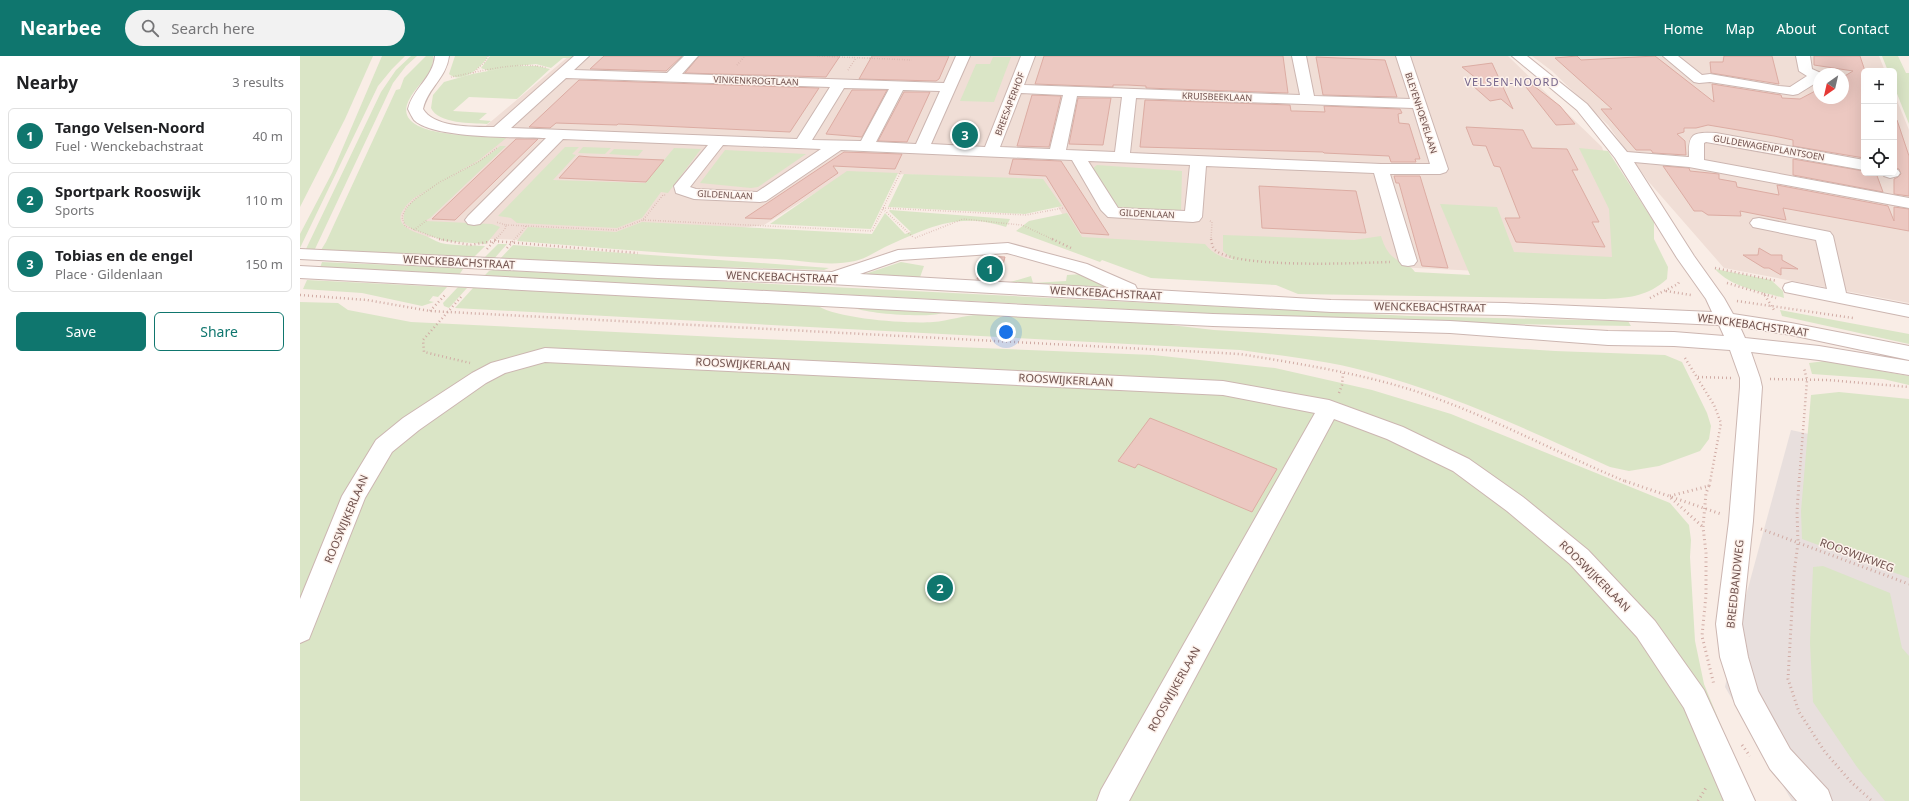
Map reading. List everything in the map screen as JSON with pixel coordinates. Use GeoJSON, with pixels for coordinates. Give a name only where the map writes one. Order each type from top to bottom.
{"type":"FeatureCollection","features":[{"type":"Feature","properties":{"kind":"street"},"geometry":{"type":"LineString","coordinates":[[442,56],[437,74],[417,99],[418,114],[423,120],[433,124],[459,130],[718,142],[922,148],[1078,156],[1381,168],[1408,261]]}},
{"type":"Feature","properties":{"kind":"street"},"geometry":{"type":"LineString","coordinates":[[498,132],[582,56]]}},
{"type":"Feature","properties":{"kind":"street"},"geometry":{"type":"LineString","coordinates":[[671,77],[690,56]]}},
{"type":"Feature","properties":{"kind":"street"},"geometry":{"type":"LineString","coordinates":[[922,148],[963,56]]}},
{"type":"Feature","properties":{"kind":"street","name":"BREESAPERHOF"},"geometry":{"type":"LineString","coordinates":[[991,151],[1028,56]]}},
{"type":"Feature","properties":{"kind":"street"},"geometry":{"type":"LineString","coordinates":[[1299,56],[1308,100]]}},
{"type":"Feature","properties":{"kind":"street","name":"BLEYENHOEVELAAN"},"geometry":{"type":"LineString","coordinates":[[1381,168],[1440,169],[1403,56]]}},
{"type":"Feature","properties":{"kind":"street","name":"BREEDBANDWEG"},"geometry":{"type":"LineString","coordinates":[[1519,56],[1582,107],[1622,156],[1686,258],[1715,298],[1738,344],[1750,378],[1750,408],[1741,521],[1729,624],[1733,651],[1745,695],[1780,760],[1817,801]]}},
{"type":"Feature","properties":{"kind":"street"},"geometry":{"type":"LineString","coordinates":[[1670,56],[1699,79],[1710,78],[1793,91],[1817,76],[1806,71],[1803,56]]}},
{"type":"Feature","properties":{"kind":"street","name":"VINKENKROGTLAAN"},"geometry":{"type":"LineString","coordinates":[[565,72],[839,84],[948,87]]}},
{"type":"Feature","properties":{"kind":"street"},"geometry":{"type":"LineString","coordinates":[[802,144],[839,84]]}},
{"type":"Feature","properties":{"kind":"street"},"geometry":{"type":"LineString","coordinates":[[866,146],[898,85]]}},
{"type":"Feature","properties":{"kind":"street","name":"KRUISBEEKLAAN"},"geometry":{"type":"LineString","coordinates":[[1016,89],[1129,95],[1418,104]]}},
{"type":"Feature","properties":{"kind":"street"},"geometry":{"type":"LineString","coordinates":[[1057,154],[1071,92]]}},
{"type":"Feature","properties":{"kind":"street"},"geometry":{"type":"LineString","coordinates":[[1122,157],[1129,95]]}},
{"type":"Feature","properties":{"kind":"street"},"geometry":{"type":"LineString","coordinates":[[474,220],[558,135]]}},
{"type":"Feature","properties":{"kind":"street","name":"GULDEWAGENPLANTSOEN"},"geometry":{"type":"LineString","coordinates":[[1689,162],[1697,159],[1696,141],[1703,137],[1716,138],[1861,164]]}},
{"type":"Feature","properties":{"kind":"street","name":"GILDENLAAN"},"geometry":{"type":"LineString","coordinates":[[718,142],[682,186],[682,190],[694,194],[760,197],[838,145]]}},
{"type":"Feature","properties":{"kind":"street","name":"GILDENLAAN"},"geometry":{"type":"LineString","coordinates":[[1078,156],[1082,166],[1109,210],[1114,213],[1193,217]]}},
{"type":"Feature","properties":{"kind":"street"},"geometry":{"type":"LineString","coordinates":[[1622,156],[1689,162],[1909,203]]}},
{"type":"Feature","properties":{"kind":"street"},"geometry":{"type":"LineString","coordinates":[[1193,217],[1198,161]]}},
{"type":"Feature","properties":{"kind":"street"},"geometry":{"type":"LineString","coordinates":[[1759,224],[1824,236],[1838,297]]}},
{"type":"Feature","properties":{"kind":"street"},"geometry":{"type":"LineString","coordinates":[[830,278],[898,255],[1008,248],[1080,268],[1142,295]]}},
{"type":"Feature","properties":{"kind":"street","name":"WENCKEBACHSTRAAT"},"geometry":{"type":"LineString","coordinates":[[300,254],[658,272],[830,278],[1331,306],[1505,309],[1726,319],[1791,329],[1909,353]]}},
{"type":"Feature","properties":{"kind":"street","name":"WENCKEBACHSTRAAT"},"geometry":{"type":"LineString","coordinates":[[300,272],[825,300],[847,312],[917,319],[938,318],[950,315],[965,308],[1213,320],[1450,327],[1608,338],[1674,339],[1819,353],[1909,368]]}},
{"type":"Feature","properties":{"kind":"street"},"geometry":{"type":"LineString","coordinates":[[1792,288],[1909,311]]}},
{"type":"Feature","properties":{"kind":"street","name":"ROOSWIJKERLAAN"},"geometry":{"type":"LineString","coordinates":[[300,631],[354,496],[384,446],[438,405],[479,378],[498,368],[546,354],[1223,388],[1329,408],[1395,433],[1461,465],[1516,504],[1579,557],[1646,629],[1694,699],[1740,801]]}},
{"type":"Feature","properties":{"kind":"street","name":"ROOSWIJKERLAAN"},"geometry":{"type":"LineString","coordinates":[[1112,801],[1329,408]]}},
{"type":"Feature","properties":{"kind":"path"},"geometry":{"type":"LineString","coordinates":[[472,74],[480,68],[488,56]]}},
{"type":"Feature","properties":{"kind":"path"},"geometry":{"type":"LineString","coordinates":[[817,56],[912,60]]}},
{"type":"Feature","properties":{"kind":"path"},"geometry":{"type":"LineString","coordinates":[[437,74],[454,78],[487,71],[530,65],[565,72]]}},
{"type":"Feature","properties":{"kind":"path"},"geometry":{"type":"LineString","coordinates":[[480,68],[487,71]]}},
{"type":"Feature","properties":{"kind":"path"},"geometry":{"type":"LineString","coordinates":[[427,220],[414,231],[409,229],[401,222],[402,216],[413,200],[482,159],[515,133]]}},
{"type":"Feature","properties":{"kind":"path"},"geometry":{"type":"LineString","coordinates":[[474,220],[502,222],[506,225],[616,230],[643,220],[872,231],[901,171]]}},
{"type":"Feature","properties":{"kind":"path"},"geometry":{"type":"LineString","coordinates":[[643,220],[663,195],[671,196],[682,190]]}},
{"type":"Feature","properties":{"kind":"path"},"geometry":{"type":"LineString","coordinates":[[883,208],[1026,215],[1063,208]]}},
{"type":"Feature","properties":{"kind":"path"},"geometry":{"type":"LineString","coordinates":[[883,208],[914,238]]}},
{"type":"Feature","properties":{"kind":"path"},"geometry":{"type":"LineString","coordinates":[[1193,217],[1212,222],[1211,243],[1216,251],[1229,257],[1293,264],[1408,261]]}},
{"type":"Feature","properties":{"kind":"path","name":"WENCKEBACHSTRAAT"},"geometry":{"type":"LineString","coordinates":[[414,231],[445,242],[486,245],[494,241],[505,229],[506,225]]}},
{"type":"Feature","properties":{"kind":"path"},"geometry":{"type":"LineString","coordinates":[[1652,298],[1678,284],[1683,277],[1686,258]]}},
{"type":"Feature","properties":{"kind":"path"},"geometry":{"type":"LineString","coordinates":[[1712,267],[1776,280],[1792,288]]}},
{"type":"Feature","properties":{"kind":"path"},"geometry":{"type":"LineString","coordinates":[[1722,279],[1730,286],[1764,294],[1775,313]]}},
{"type":"Feature","properties":{"kind":"path","name":"WENCKEBACHSTRAAT"},"geometry":{"type":"LineString","coordinates":[[1665,291],[1857,318]]}},
{"type":"Feature","properties":{"kind":"path"},"geometry":{"type":"LineString","coordinates":[[300,295],[367,300],[400,307],[448,312],[1240,354],[1372,379],[1417,392],[1465,409],[1617,478],[1669,496],[1703,527]]}},
{"type":"Feature","properties":{"kind":"path"},"geometry":{"type":"LineString","coordinates":[[448,312],[423,340],[424,352],[498,368]]}},
{"type":"Feature","properties":{"kind":"path"},"geometry":{"type":"LineString","coordinates":[[1674,339],[1714,405],[1721,423],[1706,494],[1706,509]]}},
{"type":"Feature","properties":{"kind":"path"},"geometry":{"type":"LineString","coordinates":[[1803,367],[1807,380],[1797,512],[1798,543],[1793,581],[1788,679],[1799,712],[1825,752],[1851,782],[1872,801]]}},
{"type":"Feature","properties":{"kind":"path"},"geometry":{"type":"LineString","coordinates":[[1697,377],[1807,380],[1909,387]]}},
{"type":"Feature","properties":{"kind":"path"},"geometry":{"type":"LineString","coordinates":[[1669,496],[1708,486]]}},
{"type":"Feature","properties":{"kind":"path","name":"ROOSWIJKWEG"},"geometry":{"type":"LineString","coordinates":[[1798,543],[1909,584]]}},
{"type":"Feature","properties":{"kind":"shaded area"},"geometry":{"type":"Polygon","coordinates":[[[569,56],[1508,56],[1602,147],[1643,279],[1086,252],[1041,180],[849,172],[764,225],[628,243],[356,235],[569,56]]]}},
{"type":"Feature","properties":{"kind":"shaded area"},"geometry":{"type":"Polygon","coordinates":[[[1532,56],[1879,56],[1884,68],[1861,68],[1861,176],[1897,176],[1897,100],[1909,130],[1909,303],[1724,268],[1648,181],[1608,125],[1552,71],[1532,56]]]}},
{"type":"Feature","properties":{"kind":"shaded area"},"geometry":{"type":"Polygon","coordinates":[[[1791,430],[1909,456],[1909,801],[1792,801],[1725,687],[1738,625],[1791,430]]]}},
{"type":"Feature","properties":{"kind":"green space"},"geometry":{"type":"Polygon","coordinates":[[[300,56],[373,56],[345,119],[300,207],[300,56]]]}},
{"type":"Feature","properties":{"kind":"green space"},"geometry":{"type":"Polygon","coordinates":[[[382,56],[405,56],[378,86],[300,248],[300,234],[332,173],[382,56]]]}},
{"type":"Feature","properties":{"kind":"green space"},"geometry":{"type":"Polygon","coordinates":[[[411,56],[417,56],[406,66],[393,83],[315,249],[306,249],[381,92],[396,70],[411,56]]]}},
{"type":"Feature","properties":{"kind":"green space"},"geometry":{"type":"Polygon","coordinates":[[[426,56],[433,56],[433,63],[428,74],[410,98],[406,112],[412,122],[425,129],[443,133],[482,136],[510,135],[479,160],[414,198],[403,211],[401,221],[408,229],[441,243],[485,246],[473,258],[321,250],[396,90],[400,89],[404,78],[426,56]]]}},
{"type":"Feature","properties":{"kind":"green space"},"geometry":{"type":"Polygon","coordinates":[[[455,56],[488,56],[481,65],[471,73],[465,76],[454,77],[449,74],[455,56]]]}},
{"type":"Feature","properties":{"kind":"green space"},"geometry":{"type":"Polygon","coordinates":[[[490,56],[578,56],[575,58],[563,58],[551,68],[536,64],[517,66],[537,66],[550,69],[517,99],[469,97],[453,111],[487,113],[479,120],[491,121],[487,124],[465,123],[448,120],[435,113],[431,108],[433,95],[444,82],[489,71],[481,68],[490,56]]]}},
{"type":"Feature","properties":{"kind":"green space"},"geometry":{"type":"Polygon","coordinates":[[[1882,56],[1898,56],[1906,73],[1909,73],[1909,124],[1897,94],[1897,68],[1887,68],[1882,56]]]}},
{"type":"Feature","properties":{"kind":"green space"},"geometry":{"type":"Polygon","coordinates":[[[993,57],[1011,57],[994,102],[960,101],[976,64],[990,64],[993,57]]]}},
{"type":"Feature","properties":{"kind":"green space"},"geometry":{"type":"Polygon","coordinates":[[[500,146],[506,146],[425,221],[492,224],[500,227],[486,244],[445,241],[412,229],[404,223],[405,211],[412,202],[435,186],[478,162],[500,146]]]}},
{"type":"Feature","properties":{"kind":"green space"},"geometry":{"type":"Polygon","coordinates":[[[565,147],[579,147],[572,154],[576,155],[553,180],[645,183],[674,148],[701,149],[668,193],[661,192],[642,218],[617,228],[517,223],[511,218],[498,216],[565,147]]]}},
{"type":"Feature","properties":{"kind":"green space"},"geometry":{"type":"Polygon","coordinates":[[[583,147],[611,148],[605,154],[578,153],[583,147]]]}},
{"type":"Feature","properties":{"kind":"green space"},"geometry":{"type":"Polygon","coordinates":[[[1579,148],[1608,151],[1654,222],[1654,239],[1668,267],[1667,279],[1646,293],[1631,297],[1605,299],[1298,294],[1276,285],[1151,278],[1102,260],[1100,262],[1016,231],[1029,221],[1067,213],[1082,237],[1205,244],[1218,255],[1233,260],[1223,251],[1223,235],[1354,240],[1381,236],[1390,254],[1413,269],[1415,272],[1470,275],[1440,204],[1497,207],[1514,252],[1612,257],[1609,209],[1579,148]]]}},
{"type":"Feature","properties":{"kind":"green space"},"geometry":{"type":"Polygon","coordinates":[[[614,149],[643,150],[638,156],[609,154],[614,149]]]}},
{"type":"Feature","properties":{"kind":"green space"},"geometry":{"type":"Polygon","coordinates":[[[725,150],[806,154],[758,187],[751,188],[700,183],[725,150]]]}},
{"type":"Feature","properties":{"kind":"green space"},"geometry":{"type":"Polygon","coordinates":[[[1097,165],[1182,171],[1181,211],[1114,207],[1092,169],[1097,165]]]}},
{"type":"Feature","properties":{"kind":"green space"},"geometry":{"type":"Polygon","coordinates":[[[847,171],[898,173],[871,229],[770,224],[847,171]]]}},
{"type":"Feature","properties":{"kind":"green space"},"geometry":{"type":"Polygon","coordinates":[[[904,174],[1043,179],[1062,206],[1025,214],[888,207],[904,174]]]}},
{"type":"Feature","properties":{"kind":"green space"},"geometry":{"type":"Polygon","coordinates":[[[889,211],[1010,219],[1006,227],[989,222],[973,221],[958,221],[943,224],[915,234],[862,259],[845,263],[816,263],[776,259],[679,254],[517,241],[528,227],[616,232],[642,222],[872,234],[885,213],[905,234],[911,232],[889,211]]]}},
{"type":"Feature","properties":{"kind":"green space"},"geometry":{"type":"Polygon","coordinates":[[[498,244],[507,244],[493,260],[483,259],[498,244]]]}},
{"type":"Feature","properties":{"kind":"green space"},"geometry":{"type":"Polygon","coordinates":[[[513,245],[829,268],[824,270],[717,267],[657,268],[499,260],[513,245]]]}},
{"type":"Feature","properties":{"kind":"green space"},"geometry":{"type":"Polygon","coordinates":[[[322,262],[463,269],[459,275],[320,268],[322,262]]]}},
{"type":"Feature","properties":{"kind":"green space"},"geometry":{"type":"Polygon","coordinates":[[[901,262],[924,266],[919,280],[864,278],[865,274],[901,262]]]}},
{"type":"Feature","properties":{"kind":"green space"},"geometry":{"type":"Polygon","coordinates":[[[1715,269],[1771,280],[1783,291],[1784,298],[1738,285],[1730,281],[1715,269]]]}},
{"type":"Feature","properties":{"kind":"green space"},"geometry":{"type":"Polygon","coordinates":[[[489,271],[1410,316],[1628,321],[1631,326],[1376,322],[484,276],[489,271]]]}},
{"type":"Feature","properties":{"kind":"green space"},"geometry":{"type":"Polygon","coordinates":[[[1083,274],[1117,291],[1004,284],[1031,276],[1033,283],[1066,281],[1067,275],[1083,274]]]}},
{"type":"Feature","properties":{"kind":"green space"},"geometry":{"type":"Polygon","coordinates":[[[307,280],[447,287],[438,297],[433,296],[429,301],[434,302],[422,306],[362,293],[303,289],[307,280]]]}},
{"type":"Feature","properties":{"kind":"green space"},"geometry":{"type":"Polygon","coordinates":[[[458,287],[467,288],[449,308],[444,306],[443,303],[458,287]]]}},
{"type":"Feature","properties":{"kind":"green space"},"geometry":{"type":"Polygon","coordinates":[[[473,288],[818,306],[828,311],[857,317],[874,320],[907,322],[939,321],[979,315],[1162,324],[1214,330],[1555,351],[1665,355],[1682,362],[1707,413],[1711,426],[1709,439],[1700,451],[1659,466],[1629,471],[1610,467],[1489,414],[1428,390],[1350,367],[1318,361],[1240,350],[455,308],[473,288]]]}},
{"type":"Feature","properties":{"kind":"green space"},"geometry":{"type":"Polygon","coordinates":[[[300,302],[338,303],[348,310],[411,322],[738,338],[1153,355],[1275,368],[1372,390],[1451,414],[1670,503],[1689,525],[1691,540],[1690,557],[1695,641],[1704,684],[1752,801],[300,801],[300,302]],[[1335,406],[1313,423],[1330,427],[1334,419],[1335,406]]]}},
{"type":"Feature","properties":{"kind":"green space"},"geometry":{"type":"Polygon","coordinates":[[[855,308],[942,313],[925,315],[899,315],[872,312],[855,308]]]}},
{"type":"Feature","properties":{"kind":"green space"},"geometry":{"type":"Polygon","coordinates":[[[1780,310],[1909,334],[1909,344],[1782,316],[1780,310]]]}},
{"type":"Feature","properties":{"kind":"green space"},"geometry":{"type":"Polygon","coordinates":[[[1825,361],[1909,376],[1909,385],[1883,379],[1812,374],[1809,363],[1825,361]]]}},
{"type":"Feature","properties":{"kind":"green space"},"geometry":{"type":"Polygon","coordinates":[[[1839,392],[1909,399],[1909,578],[1802,539],[1801,511],[1811,395],[1839,392]]]}},
{"type":"Feature","properties":{"kind":"green space"},"geometry":{"type":"Polygon","coordinates":[[[1823,566],[1890,593],[1902,648],[1909,656],[1909,801],[1885,801],[1857,767],[1813,702],[1810,643],[1813,567],[1823,566]]]}},
{"type":"Feature","properties":{"kind":"building"},"geometry":{"type":"Polygon","coordinates":[[[604,56],[682,56],[666,71],[590,69],[604,56]]]}},
{"type":"Feature","properties":{"kind":"building"},"geometry":{"type":"Polygon","coordinates":[[[699,56],[840,56],[826,77],[685,73],[699,56]]]}},
{"type":"Feature","properties":{"kind":"building"},"geometry":{"type":"Polygon","coordinates":[[[872,56],[949,56],[939,79],[936,81],[859,79],[872,56]]]}},
{"type":"Feature","properties":{"kind":"building"},"geometry":{"type":"Polygon","coordinates":[[[1044,56],[1283,56],[1288,93],[1146,88],[1146,86],[1128,85],[1113,85],[1113,87],[1035,84],[1044,56]]]}},
{"type":"Feature","properties":{"kind":"building"},"geometry":{"type":"Polygon","coordinates":[[[1577,56],[1581,60],[1655,56],[1714,102],[1712,84],[1781,95],[1782,98],[1800,99],[1813,92],[1813,104],[1849,104],[1849,73],[1853,71],[1849,70],[1849,68],[1834,68],[1814,65],[1814,56],[1860,56],[1864,68],[1861,68],[1861,157],[1793,146],[1793,140],[1708,125],[1696,128],[1684,128],[1684,132],[1677,134],[1685,141],[1686,155],[1653,153],[1651,150],[1636,150],[1601,109],[1612,109],[1555,58],[1577,56]]]}},
{"type":"Feature","properties":{"kind":"building"},"geometry":{"type":"Polygon","coordinates":[[[1724,56],[1772,56],[1779,84],[1711,73],[1710,62],[1723,62],[1724,56]]]}},
{"type":"Feature","properties":{"kind":"building"},"geometry":{"type":"Polygon","coordinates":[[[1316,57],[1385,60],[1397,97],[1323,95],[1316,57]]]}},
{"type":"Feature","properties":{"kind":"building"},"geometry":{"type":"Polygon","coordinates":[[[1492,63],[1513,109],[1501,99],[1490,101],[1472,85],[1482,83],[1462,67],[1492,63]]]}},
{"type":"Feature","properties":{"kind":"building"},"geometry":{"type":"Polygon","coordinates":[[[579,80],[819,88],[790,132],[618,124],[556,123],[550,128],[529,127],[579,80]]]}},
{"type":"Feature","properties":{"kind":"building"},"geometry":{"type":"Polygon","coordinates":[[[1530,83],[1560,106],[1575,124],[1556,125],[1526,87],[1530,83]]]}},
{"type":"Feature","properties":{"kind":"building"},"geometry":{"type":"Polygon","coordinates":[[[852,90],[887,90],[862,137],[826,134],[852,90]]]}},
{"type":"Feature","properties":{"kind":"building"},"geometry":{"type":"Polygon","coordinates":[[[904,92],[930,92],[907,142],[878,141],[904,92]]]}},
{"type":"Feature","properties":{"kind":"building"},"geometry":{"type":"Polygon","coordinates":[[[1032,95],[1061,96],[1049,147],[1017,146],[1032,95]]]}},
{"type":"Feature","properties":{"kind":"building"},"geometry":{"type":"Polygon","coordinates":[[[1078,98],[1111,98],[1103,145],[1069,144],[1078,98]]]}},
{"type":"Feature","properties":{"kind":"building"},"geometry":{"type":"Polygon","coordinates":[[[1145,100],[1290,105],[1291,111],[1325,112],[1324,106],[1400,109],[1402,113],[1398,114],[1399,123],[1409,124],[1420,159],[1415,159],[1416,162],[1391,162],[1389,156],[1323,152],[1140,147],[1145,100]]]}},
{"type":"Feature","properties":{"kind":"building"},"geometry":{"type":"Polygon","coordinates":[[[1897,120],[1909,156],[1909,196],[1894,194],[1894,179],[1901,174],[1899,169],[1897,169],[1897,120]]]}},
{"type":"Feature","properties":{"kind":"building"},"geometry":{"type":"Polygon","coordinates":[[[1466,127],[1523,130],[1532,148],[1567,149],[1578,170],[1572,170],[1599,222],[1592,222],[1605,247],[1516,242],[1505,218],[1520,218],[1500,167],[1494,166],[1486,146],[1473,145],[1466,127]]]}},
{"type":"Feature","properties":{"kind":"building"},"geometry":{"type":"Polygon","coordinates":[[[516,139],[538,139],[455,220],[432,219],[516,139]]]}},
{"type":"Feature","properties":{"kind":"building"},"geometry":{"type":"Polygon","coordinates":[[[844,152],[902,154],[895,169],[833,166],[838,173],[771,219],[745,218],[844,152]]]}},
{"type":"Feature","properties":{"kind":"building"},"geometry":{"type":"Polygon","coordinates":[[[579,156],[664,160],[646,182],[559,178],[579,156]]]}},
{"type":"Feature","properties":{"kind":"building"},"geometry":{"type":"Polygon","coordinates":[[[1013,159],[1061,161],[1109,235],[1081,233],[1046,176],[1009,174],[1013,159]]]}},
{"type":"Feature","properties":{"kind":"building"},"geometry":{"type":"Polygon","coordinates":[[[1793,159],[1861,170],[1861,176],[1877,176],[1883,192],[1793,175],[1793,159]]]}},
{"type":"Feature","properties":{"kind":"building"},"geometry":{"type":"Polygon","coordinates":[[[1663,166],[1689,168],[1690,171],[1719,174],[1719,179],[1736,182],[1737,187],[1779,195],[1777,185],[1888,206],[1894,221],[1894,207],[1909,209],[1909,231],[1783,208],[1786,220],[1740,211],[1741,216],[1708,215],[1702,211],[1694,211],[1663,166]]]}},
{"type":"Feature","properties":{"kind":"building"},"geometry":{"type":"Polygon","coordinates":[[[1394,176],[1420,176],[1448,268],[1422,266],[1399,183],[1396,183],[1394,176]]]}},
{"type":"Feature","properties":{"kind":"building"},"geometry":{"type":"Polygon","coordinates":[[[1259,186],[1356,191],[1366,233],[1262,228],[1259,186]]]}},
{"type":"Feature","properties":{"kind":"building"},"geometry":{"type":"Polygon","coordinates":[[[1759,248],[1771,255],[1782,255],[1782,260],[1798,269],[1781,268],[1781,275],[1769,268],[1764,268],[1743,255],[1758,255],[1759,248]]]}},
{"type":"Feature","properties":{"kind":"building"},"geometry":{"type":"Polygon","coordinates":[[[984,256],[1005,257],[999,280],[977,279],[984,256]]]}},
{"type":"Feature","properties":{"kind":"building"},"geometry":{"type":"Polygon","coordinates":[[[1150,418],[1277,469],[1252,512],[1138,464],[1135,468],[1118,461],[1150,418]]]}},
{"type":"Feature","properties":{"kind":"place","name":"Tobias en de engel"},"geometry":{"type":"Point","coordinates":[965,135]}},
{"type":"Feature","properties":{"kind":"place","name":"Tango Velsen-Noord"},"geometry":{"type":"Point","coordinates":[990,269]}},
{"type":"Feature","properties":{"kind":"place","name":"Sportpark Rooswijk"},"geometry":{"type":"Point","coordinates":[940,588]}},
{"type":"Feature","properties":{"kind":"district","name":"VELSEN-NOORD"},"geometry":{"type":"Point","coordinates":[1512,82]}}]}
